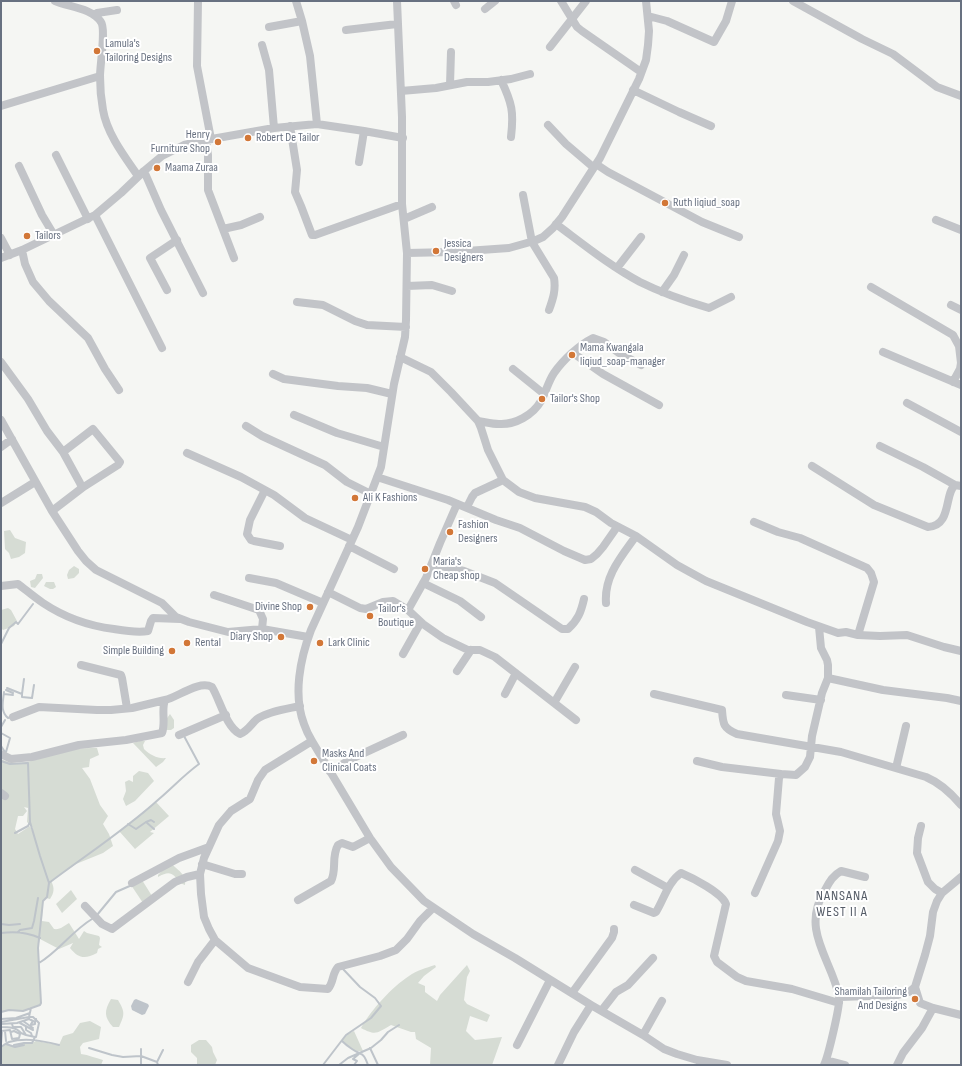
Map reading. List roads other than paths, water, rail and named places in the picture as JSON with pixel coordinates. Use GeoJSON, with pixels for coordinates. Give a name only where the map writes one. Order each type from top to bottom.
{"type":"FeatureCollection","features":[{"type":"Feature","properties":{"kind":"street"},"geometry":{"type":"LineString","coordinates":[[55,1],[81,9],[94,15],[101,21],[104,28],[100,94],[106,122],[125,157],[141,174],[177,240],[203,293]]}},
{"type":"Feature","properties":{"kind":"street"},"geometry":{"type":"LineString","coordinates":[[198,1],[198,66],[209,139],[208,190],[234,258]]}},
{"type":"Feature","properties":{"kind":"street"},"geometry":{"type":"LineString","coordinates":[[296,1],[310,56],[317,124]]}},
{"type":"Feature","properties":{"kind":"street"},"geometry":{"type":"LineString","coordinates":[[397,1],[403,138],[402,204],[407,252],[406,327],[392,394],[381,467],[351,543],[308,637],[299,686],[300,706],[304,724],[312,741],[370,838],[398,874],[414,892],[432,908],[664,1049],[697,1060],[727,1065]]}},
{"type":"Feature","properties":{"kind":"street"},"geometry":{"type":"LineString","coordinates":[[485,9],[494,1]]}},
{"type":"Feature","properties":{"kind":"street"},"geometry":{"type":"LineString","coordinates":[[561,1],[577,27],[641,72]]}},
{"type":"Feature","properties":{"kind":"street"},"geometry":{"type":"LineString","coordinates":[[550,47],[586,1]]}},
{"type":"Feature","properties":{"kind":"street"},"geometry":{"type":"LineString","coordinates":[[407,252],[445,252],[509,248],[532,242],[543,237],[556,224],[595,166],[610,140],[646,60],[648,45],[648,16],[646,1]]}},
{"type":"Feature","properties":{"kind":"street"},"geometry":{"type":"LineString","coordinates":[[648,16],[667,21],[714,42],[726,21],[732,1]]}},
{"type":"Feature","properties":{"kind":"street"},"geometry":{"type":"LineString","coordinates":[[793,1],[862,40],[893,54],[937,87],[961,96]]}},
{"type":"Feature","properties":{"kind":"street"},"geometry":{"type":"LineString","coordinates":[[94,15],[117,10]]}},
{"type":"Feature","properties":{"kind":"street"},"geometry":{"type":"LineString","coordinates":[[269,27],[302,21]]}},
{"type":"Feature","properties":{"kind":"street"},"geometry":{"type":"LineString","coordinates":[[346,30],[397,24]]}},
{"type":"Feature","properties":{"kind":"street"},"geometry":{"type":"LineString","coordinates":[[262,45],[269,70],[274,128]]}},
{"type":"Feature","properties":{"kind":"street"},"geometry":{"type":"LineString","coordinates":[[450,85],[451,52]]}},
{"type":"Feature","properties":{"kind":"street"},"geometry":{"type":"LineString","coordinates":[[401,91],[436,88],[467,82],[517,78],[530,74]]}},
{"type":"Feature","properties":{"kind":"street"},"geometry":{"type":"LineString","coordinates":[[1,106],[100,76]]}},
{"type":"Feature","properties":{"kind":"street"},"geometry":{"type":"LineString","coordinates":[[501,80],[508,94],[513,112],[511,137]]}},
{"type":"Feature","properties":{"kind":"street"},"geometry":{"type":"LineString","coordinates":[[633,90],[711,126]]}},
{"type":"Feature","properties":{"kind":"street"},"geometry":{"type":"LineString","coordinates":[[1,258],[22,250],[91,217],[121,193],[162,156],[184,146],[209,139],[274,128],[317,124],[403,138]]}},
{"type":"Feature","properties":{"kind":"street"},"geometry":{"type":"LineString","coordinates":[[548,125],[566,144],[595,166],[702,222],[739,237]]}},
{"type":"Feature","properties":{"kind":"street"},"geometry":{"type":"LineString","coordinates":[[290,126],[297,170],[295,192],[312,235],[402,204]]}},
{"type":"Feature","properties":{"kind":"street"},"geometry":{"type":"LineString","coordinates":[[359,162],[364,131]]}},
{"type":"Feature","properties":{"kind":"street"},"geometry":{"type":"LineString","coordinates":[[56,155],[162,348]]}},
{"type":"Feature","properties":{"kind":"street"},"geometry":{"type":"LineString","coordinates":[[19,166],[42,215],[54,235]]}},
{"type":"Feature","properties":{"kind":"street"},"geometry":{"type":"LineString","coordinates":[[523,195],[532,242],[554,278],[555,290],[549,310]]}},
{"type":"Feature","properties":{"kind":"street"},"geometry":{"type":"LineString","coordinates":[[404,219],[432,207]]}},
{"type":"Feature","properties":{"kind":"street"},"geometry":{"type":"LineString","coordinates":[[223,228],[240,225],[260,217]]}},
{"type":"Feature","properties":{"kind":"street"},"geometry":{"type":"LineString","coordinates":[[936,220],[961,230]]}},
{"type":"Feature","properties":{"kind":"street"},"geometry":{"type":"LineString","coordinates":[[556,224],[617,268],[640,282],[662,292],[709,308],[731,297]]}},
{"type":"Feature","properties":{"kind":"street"},"geometry":{"type":"LineString","coordinates":[[617,268],[641,237]]}},
{"type":"Feature","properties":{"kind":"street"},"geometry":{"type":"LineString","coordinates":[[1,238],[10,255]]}},
{"type":"Feature","properties":{"kind":"street"},"geometry":{"type":"LineString","coordinates":[[167,290],[150,258],[177,240]]}},
{"type":"Feature","properties":{"kind":"street"},"geometry":{"type":"LineString","coordinates":[[22,250],[25,264],[33,282],[49,301],[88,338],[119,390]]}},
{"type":"Feature","properties":{"kind":"street"},"geometry":{"type":"LineString","coordinates":[[662,292],[674,275],[684,255]]}},
{"type":"Feature","properties":{"kind":"street"},"geometry":{"type":"LineString","coordinates":[[407,286],[432,285],[452,291]]}},
{"type":"Feature","properties":{"kind":"street"},"geometry":{"type":"LineString","coordinates":[[871,287],[953,335],[959,346],[961,363],[960,369],[953,382]]}},
{"type":"Feature","properties":{"kind":"street"},"geometry":{"type":"LineString","coordinates":[[297,302],[323,305],[355,321],[367,325],[406,327]]}},
{"type":"Feature","properties":{"kind":"street"},"geometry":{"type":"LineString","coordinates":[[951,305],[961,310]]}},
{"type":"Feature","properties":{"kind":"street"},"geometry":{"type":"LineString","coordinates":[[478,421],[500,424],[517,421],[535,410],[554,373],[573,353],[590,340],[596,338],[641,365]]}},
{"type":"Feature","properties":{"kind":"street"},"geometry":{"type":"LineString","coordinates":[[883,352],[961,385]]}},
{"type":"Feature","properties":{"kind":"street"},"geometry":{"type":"LineString","coordinates":[[573,353],[603,374],[659,405]]}},
{"type":"Feature","properties":{"kind":"street"},"geometry":{"type":"LineString","coordinates":[[400,357],[431,372],[478,421],[488,450],[503,480],[519,492],[530,496],[585,507],[596,512],[617,527],[636,536],[677,565],[713,585],[819,627],[858,635],[907,635],[961,651]]}},
{"type":"Feature","properties":{"kind":"street"},"geometry":{"type":"LineString","coordinates":[[1,362],[28,399],[63,452],[82,488]]}},
{"type":"Feature","properties":{"kind":"street"},"geometry":{"type":"LineString","coordinates":[[514,369],[544,394]]}},
{"type":"Feature","properties":{"kind":"street"},"geometry":{"type":"LineString","coordinates":[[273,374],[284,379],[367,388],[392,394]]}},
{"type":"Feature","properties":{"kind":"street"},"geometry":{"type":"LineString","coordinates":[[907,403],[961,432]]}},
{"type":"Feature","properties":{"kind":"street"},"geometry":{"type":"LineString","coordinates":[[294,415],[336,433],[384,447]]}},
{"type":"Feature","properties":{"kind":"street"},"geometry":{"type":"LineString","coordinates":[[1,420],[52,511],[78,551],[90,566],[108,577],[162,603],[180,620]]}},
{"type":"Feature","properties":{"kind":"street"},"geometry":{"type":"LineString","coordinates":[[246,426],[262,436],[325,465],[347,482],[371,494]]}},
{"type":"Feature","properties":{"kind":"street"},"geometry":{"type":"LineString","coordinates":[[52,511],[82,488],[118,466],[120,462],[93,429],[63,452]]}},
{"type":"Feature","properties":{"kind":"street"},"geometry":{"type":"LineString","coordinates":[[1,447],[12,439]]}},
{"type":"Feature","properties":{"kind":"street"},"geometry":{"type":"LineString","coordinates":[[812,466],[874,505],[928,527],[934,527],[942,520],[952,489],[958,485],[880,446]]}},
{"type":"Feature","properties":{"kind":"street"},"geometry":{"type":"LineString","coordinates":[[187,453],[241,477],[265,490],[304,518],[351,543],[394,569]]}},
{"type":"Feature","properties":{"kind":"street"},"geometry":{"type":"LineString","coordinates":[[377,477],[467,507],[520,528],[584,560],[597,554],[617,527]]}},
{"type":"Feature","properties":{"kind":"street"},"geometry":{"type":"LineString","coordinates":[[467,507],[475,494],[503,480]]}},
{"type":"Feature","properties":{"kind":"street"},"geometry":{"type":"LineString","coordinates":[[1,503],[35,482]]}},
{"type":"Feature","properties":{"kind":"street"},"geometry":{"type":"LineString","coordinates":[[265,490],[250,520],[247,534],[251,540],[280,546]]}},
{"type":"Feature","properties":{"kind":"street"},"geometry":{"type":"LineString","coordinates":[[408,610],[432,564],[457,504]]}},
{"type":"Feature","properties":{"kind":"street"},"geometry":{"type":"LineString","coordinates":[[754,522],[778,532],[793,535],[867,568],[871,573],[874,582],[858,635]]}},
{"type":"Feature","properties":{"kind":"street"},"geometry":{"type":"LineString","coordinates":[[606,604],[605,597],[613,568],[636,536]]}},
{"type":"Feature","properties":{"kind":"street"},"geometry":{"type":"LineString","coordinates":[[432,564],[464,571],[495,583],[562,629],[568,629],[577,620],[580,615],[584,599]]}},
{"type":"Feature","properties":{"kind":"street"},"geometry":{"type":"LineString","coordinates":[[249,578],[282,585],[323,603]]}},
{"type":"Feature","properties":{"kind":"street"},"geometry":{"type":"LineString","coordinates":[[423,583],[460,601],[481,616]]}},
{"type":"Feature","properties":{"kind":"street"},"geometry":{"type":"LineString","coordinates":[[1,586],[18,584],[44,604],[70,617],[98,627],[142,632],[148,631],[153,618],[180,620],[228,632],[262,629],[308,637]]}},
{"type":"Feature","properties":{"kind":"street"},"geometry":{"type":"LineString","coordinates":[[328,592],[360,608],[370,608],[383,602],[393,601],[408,610],[421,622],[443,638],[471,650],[487,653],[516,673],[576,720]]}},
{"type":"Feature","properties":{"kind":"street"},"geometry":{"type":"LineString","coordinates":[[214,595],[259,610],[263,619],[262,629]]}},
{"type":"Feature","properties":{"kind":"street"},"geometry":{"type":"LineString","coordinates":[[403,654],[421,622]]}},
{"type":"Feature","properties":{"kind":"street"},"geometry":{"type":"LineString","coordinates":[[697,761],[722,767],[796,775],[805,768],[810,757],[812,736],[828,678],[828,665],[821,648],[819,627]]}},
{"type":"Feature","properties":{"kind":"street"},"geometry":{"type":"LineString","coordinates":[[457,671],[471,650]]}},
{"type":"Feature","properties":{"kind":"street"},"geometry":{"type":"LineString","coordinates":[[81,665],[121,675],[127,708]]}},
{"type":"Feature","properties":{"kind":"street"},"geometry":{"type":"LineString","coordinates":[[554,703],[575,667]]}},
{"type":"Feature","properties":{"kind":"street"},"geometry":{"type":"LineString","coordinates":[[505,694],[516,673]]}},
{"type":"Feature","properties":{"kind":"street"},"geometry":{"type":"LineString","coordinates":[[828,678],[883,690],[961,701]]}},
{"type":"Feature","properties":{"kind":"street"},"geometry":{"type":"LineString","coordinates":[[13,717],[39,707],[97,710],[127,708],[166,700],[189,690],[210,685],[213,688],[226,715],[236,731],[240,734],[245,732],[254,721],[262,716],[300,706]]}},
{"type":"Feature","properties":{"kind":"street"},"geometry":{"type":"LineString","coordinates":[[654,694],[722,710],[723,724],[729,730],[737,734],[841,752],[926,777],[937,782],[961,805]]}},
{"type":"Feature","properties":{"kind":"street"},"geometry":{"type":"LineString","coordinates":[[786,695],[821,700]]}},
{"type":"Feature","properties":{"kind":"street"},"geometry":{"type":"LineString","coordinates":[[1,754],[11,758],[32,757],[80,745],[126,740],[162,733],[164,704],[166,700]]}},
{"type":"Feature","properties":{"kind":"street"},"geometry":{"type":"LineString","coordinates":[[179,735],[226,715]]}},
{"type":"Feature","properties":{"kind":"street"},"geometry":{"type":"LineString","coordinates":[[896,768],[906,726]]}},
{"type":"Feature","properties":{"kind":"street"},"geometry":{"type":"LineString","coordinates":[[330,772],[351,758],[403,735]]}},
{"type":"Feature","properties":{"kind":"street"},"geometry":{"type":"LineString","coordinates":[[312,741],[263,773],[258,780],[252,797],[227,814],[220,824],[202,864],[200,874],[204,917],[215,940],[248,968],[300,987],[328,989],[333,981],[338,967],[380,956],[396,950],[432,908]]}},
{"type":"Feature","properties":{"kind":"street"},"geometry":{"type":"LineString","coordinates":[[755,893],[778,841],[780,831],[776,810],[778,785],[781,774]]}},
{"type":"Feature","properties":{"kind":"street"},"geometry":{"type":"LineString","coordinates":[[921,826],[918,838],[917,853],[928,882],[942,893]]}},
{"type":"Feature","properties":{"kind":"street"},"geometry":{"type":"LineString","coordinates":[[298,900],[331,881],[333,877],[334,853],[338,845],[342,843],[353,847],[370,838]]}},
{"type":"Feature","properties":{"kind":"street"},"geometry":{"type":"LineString","coordinates":[[132,883],[179,858],[209,847]]}},
{"type":"Feature","properties":{"kind":"street"},"geometry":{"type":"LineString","coordinates":[[202,864],[236,874],[242,874]]}},
{"type":"Feature","properties":{"kind":"street"},"geometry":{"type":"LineString","coordinates":[[635,870],[668,888]]}},
{"type":"Feature","properties":{"kind":"street"},"geometry":{"type":"LineString","coordinates":[[845,1065],[825,1063],[840,1000],[817,935],[815,913],[819,901],[834,875],[841,871],[865,877]]}},
{"type":"Feature","properties":{"kind":"street"},"geometry":{"type":"LineString","coordinates":[[634,905],[654,913],[656,912],[668,888],[681,873],[723,898],[726,904],[714,958],[737,977],[750,983],[792,989],[840,1000],[898,995],[909,992],[915,987]]}},
{"type":"Feature","properties":{"kind":"street"},"geometry":{"type":"LineString","coordinates":[[85,906],[102,924],[112,929],[175,882],[200,874]]}},
{"type":"Feature","properties":{"kind":"street"},"geometry":{"type":"LineString","coordinates":[[961,878],[942,893],[937,901],[933,912],[930,936],[915,987],[920,1003],[961,1015]]}},
{"type":"Feature","properties":{"kind":"street"},"geometry":{"type":"LineString","coordinates":[[572,993],[612,938],[614,929]]}},
{"type":"Feature","properties":{"kind":"street"},"geometry":{"type":"LineString","coordinates":[[188,982],[198,962],[215,940]]}},
{"type":"Feature","properties":{"kind":"street"},"geometry":{"type":"LineString","coordinates":[[602,1010],[616,992],[628,985],[653,958]]}},
{"type":"Feature","properties":{"kind":"street"},"geometry":{"type":"LineString","coordinates":[[517,1045],[550,980]]}},
{"type":"Feature","properties":{"kind":"street"},"geometry":{"type":"LineString","coordinates":[[643,1035],[662,1001]]}},
{"type":"Feature","properties":{"kind":"street"},"geometry":{"type":"LineString","coordinates":[[558,1065],[574,1032],[590,1005]]}},
{"type":"Feature","properties":{"kind":"street"},"geometry":{"type":"LineString","coordinates":[[897,1065],[903,1053],[922,1028],[933,1008]]}},
{"type":"Feature","properties":{"kind":"waterway"},"geometry":{"type":"LineString","coordinates":[[1,644],[9,628],[16,622],[18,624],[33,604]]}},
{"type":"Feature","properties":{"kind":"waterway"},"geometry":{"type":"LineString","coordinates":[[22,694],[24,679]]}},
{"type":"Feature","properties":{"kind":"waterway"},"geometry":{"type":"LineString","coordinates":[[7,688],[22,694],[22,697],[32,698],[34,685]]}},
{"type":"Feature","properties":{"kind":"waterway"},"geometry":{"type":"LineString","coordinates":[[6,690],[13,693]]}},
{"type":"Feature","properties":{"kind":"waterway"},"geometry":{"type":"LineString","coordinates":[[4,692],[3,709],[5,715],[8,718],[11,717]]}},
{"type":"Feature","properties":{"kind":"waterway"},"geometry":{"type":"LineString","coordinates":[[4,694],[13,695]]}},
{"type":"Feature","properties":{"kind":"waterway"},"geometry":{"type":"LineString","coordinates":[[1,727],[5,720]]}},
{"type":"Feature","properties":{"kind":"waterway"},"geometry":{"type":"LineString","coordinates":[[1,733],[10,738],[6,752]]}},
{"type":"Feature","properties":{"kind":"waterway"},"geometry":{"type":"LineString","coordinates":[[49,883],[133,821],[199,764],[184,736],[185,735]]}},
{"type":"Feature","properties":{"kind":"waterway"},"geometry":{"type":"LineString","coordinates":[[1,746],[5,752]]}},
{"type":"Feature","properties":{"kind":"waterway"},"geometry":{"type":"LineString","coordinates":[[1,761],[10,764],[28,763],[30,822],[28,826],[15,833]]}},
{"type":"Feature","properties":{"kind":"waterway"},"geometry":{"type":"LineString","coordinates":[[146,822],[151,820],[154,822]]}},
{"type":"Feature","properties":{"kind":"waterway"},"geometry":{"type":"LineString","coordinates":[[1,1012],[9,1010],[23,1011],[40,1005],[41,1003],[38,948],[43,901],[47,897],[49,883],[30,822]]}},
{"type":"Feature","properties":{"kind":"waterway"},"geometry":{"type":"LineString","coordinates":[[128,824],[136,829],[146,822],[154,829]]}},
{"type":"Feature","properties":{"kind":"waterway"},"geometry":{"type":"LineString","coordinates":[[97,915],[116,892],[132,885]]}},
{"type":"Feature","properties":{"kind":"waterway"},"geometry":{"type":"LineString","coordinates":[[18,932],[20,930],[32,928],[38,898]]}},
{"type":"Feature","properties":{"kind":"waterway"},"geometry":{"type":"LineString","coordinates":[[39,963],[53,953],[78,929],[92,919]]}},
{"type":"Feature","properties":{"kind":"waterway"},"geometry":{"type":"LineString","coordinates":[[1,924],[20,924]]}},
{"type":"Feature","properties":{"kind":"waterway"},"geometry":{"type":"LineString","coordinates":[[1,933],[21,932],[40,938]]}},
{"type":"Feature","properties":{"kind":"waterway"},"geometry":{"type":"LineString","coordinates":[[323,1065],[346,1035],[371,1018],[381,1006],[375,998],[360,987],[343,969]]}},
{"type":"Feature","properties":{"kind":"waterway"},"geometry":{"type":"LineString","coordinates":[[31,1008],[29,1017],[33,1017],[39,1023],[36,1037]]}},
{"type":"Feature","properties":{"kind":"waterway"},"geometry":{"type":"LineString","coordinates":[[1,1019],[16,1018],[30,1013]]}},
{"type":"Feature","properties":{"kind":"waterway"},"geometry":{"type":"LineString","coordinates":[[1,1022],[29,1017],[29,1019],[35,1022],[36,1019]]}},
{"type":"Feature","properties":{"kind":"waterway"},"geometry":{"type":"LineString","coordinates":[[1,1024],[17,1023],[29,1019]]}},
{"type":"Feature","properties":{"kind":"waterway"},"geometry":{"type":"LineString","coordinates":[[23,1021],[33,1028]]}},
{"type":"Feature","properties":{"kind":"waterway"},"geometry":{"type":"LineString","coordinates":[[33,1021],[31,1025],[35,1024],[35,1022]]}},
{"type":"Feature","properties":{"kind":"waterway"},"geometry":{"type":"LineString","coordinates":[[20,1023],[33,1030]]}},
{"type":"Feature","properties":{"kind":"waterway"},"geometry":{"type":"LineString","coordinates":[[1,1024],[1,1027],[14,1028],[21,1033]]}},
{"type":"Feature","properties":{"kind":"waterway"},"geometry":{"type":"LineString","coordinates":[[12,1024],[13,1027],[21,1027],[26,1035],[35,1037],[32,1043],[24,1043]]}},
{"type":"Feature","properties":{"kind":"waterway"},"geometry":{"type":"LineString","coordinates":[[339,1065],[348,1058],[371,1048],[388,1032],[399,1025]]}},
{"type":"Feature","properties":{"kind":"waterway"},"geometry":{"type":"LineString","coordinates":[[26,1027],[26,1030],[31,1033],[32,1036]]}},
{"type":"Feature","properties":{"kind":"waterway"},"geometry":{"type":"LineString","coordinates":[[1,1031],[10,1030],[12,1039],[19,1038],[20,1034]]}},
{"type":"Feature","properties":{"kind":"waterway"},"geometry":{"type":"LineString","coordinates":[[1,1044],[2,1031]]}},
{"type":"Feature","properties":{"kind":"waterway"},"geometry":{"type":"LineString","coordinates":[[5,1031],[6,1041]]}},
{"type":"Feature","properties":{"kind":"waterway"},"geometry":{"type":"LineString","coordinates":[[11,1032],[14,1031],[26,1035]]}},
{"type":"Feature","properties":{"kind":"waterway"},"geometry":{"type":"LineString","coordinates":[[1,1047],[6,1043],[22,1040],[41,1041],[59,1045]]}},
{"type":"Feature","properties":{"kind":"waterway"},"geometry":{"type":"LineString","coordinates":[[342,1041],[355,1051],[362,1054],[368,1065]]}},
{"type":"Feature","properties":{"kind":"waterway"},"geometry":{"type":"LineString","coordinates":[[14,1045],[24,1043]]}},
{"type":"Feature","properties":{"kind":"waterway"},"geometry":{"type":"LineString","coordinates":[[6,1044],[15,1047],[24,1045]]}},
{"type":"Feature","properties":{"kind":"waterway"},"geometry":{"type":"LineString","coordinates":[[89,1048],[123,1057],[141,1056],[157,1062],[158,1065]]}},
{"type":"Feature","properties":{"kind":"waterway"},"geometry":{"type":"LineString","coordinates":[[370,1048],[378,1065]]}},
{"type":"Feature","properties":{"kind":"waterway"},"geometry":{"type":"LineString","coordinates":[[141,1049],[141,1065]]}},
{"type":"Feature","properties":{"kind":"waterway"},"geometry":{"type":"LineString","coordinates":[[157,1062],[163,1050]]}},
{"type":"Feature","properties":{"kind":"waterway"},"geometry":{"type":"LineString","coordinates":[[354,1065],[357,1061],[353,1059],[360,1053]]}},
{"type":"Feature","properties":{"kind":"place","name":"Lamula's Tailoring Designs"},"geometry":{"type":"Point","coordinates":[97,51]}},
{"type":"Feature","properties":{"kind":"place","name":"Robert De Tailor"},"geometry":{"type":"Point","coordinates":[248,138]}},
{"type":"Feature","properties":{"kind":"place","name":"Henry Furniture Shop"},"geometry":{"type":"Point","coordinates":[218,142]}},
{"type":"Feature","properties":{"kind":"place","name":"Maama Zuraa"},"geometry":{"type":"Point","coordinates":[157,168]}},
{"type":"Feature","properties":{"kind":"place","name":"Ruth liqiud_soap"},"geometry":{"type":"Point","coordinates":[665,203]}},
{"type":"Feature","properties":{"kind":"place","name":"Tailors"},"geometry":{"type":"Point","coordinates":[27,236]}},
{"type":"Feature","properties":{"kind":"place","name":"Jessica Designers"},"geometry":{"type":"Point","coordinates":[436,251]}},
{"type":"Feature","properties":{"kind":"place","name":"Mama Kwangala liqiud_soap-manager"},"geometry":{"type":"Point","coordinates":[572,355]}},
{"type":"Feature","properties":{"kind":"place","name":"Tailor's Shop"},"geometry":{"type":"Point","coordinates":[542,399]}},
{"type":"Feature","properties":{"kind":"place","name":"Ali K Fashions"},"geometry":{"type":"Point","coordinates":[355,498]}},
{"type":"Feature","properties":{"kind":"place","name":"Fashion Designers"},"geometry":{"type":"Point","coordinates":[450,532]}},
{"type":"Feature","properties":{"kind":"place","name":"Maria's Cheap shop"},"geometry":{"type":"Point","coordinates":[425,569]}},
{"type":"Feature","properties":{"kind":"place","name":"Divine Shop"},"geometry":{"type":"Point","coordinates":[310,607]}},
{"type":"Feature","properties":{"kind":"place","name":"Tailor's Boutique"},"geometry":{"type":"Point","coordinates":[370,616]}},
{"type":"Feature","properties":{"kind":"place","name":"Diary Shop"},"geometry":{"type":"Point","coordinates":[281,637]}},
{"type":"Feature","properties":{"kind":"place","name":"Rental"},"geometry":{"type":"Point","coordinates":[187,643]}},
{"type":"Feature","properties":{"kind":"place","name":"Lark Clinic"},"geometry":{"type":"Point","coordinates":[320,643]}},
{"type":"Feature","properties":{"kind":"place","name":"Simple Building"},"geometry":{"type":"Point","coordinates":[172,651]}},
{"type":"Feature","properties":{"kind":"place","name":"Masks And Clinical Coats"},"geometry":{"type":"Point","coordinates":[314,761]}},
{"type":"Feature","properties":{"kind":"place","name":"Shamilah Tailoring And Designs"},"geometry":{"type":"Point","coordinates":[915,999]}},
{"type":"Feature","properties":{"kind":"district","name":"NANSANA WEST II A"},"geometry":{"type":"Point","coordinates":[842,904]}}]}
